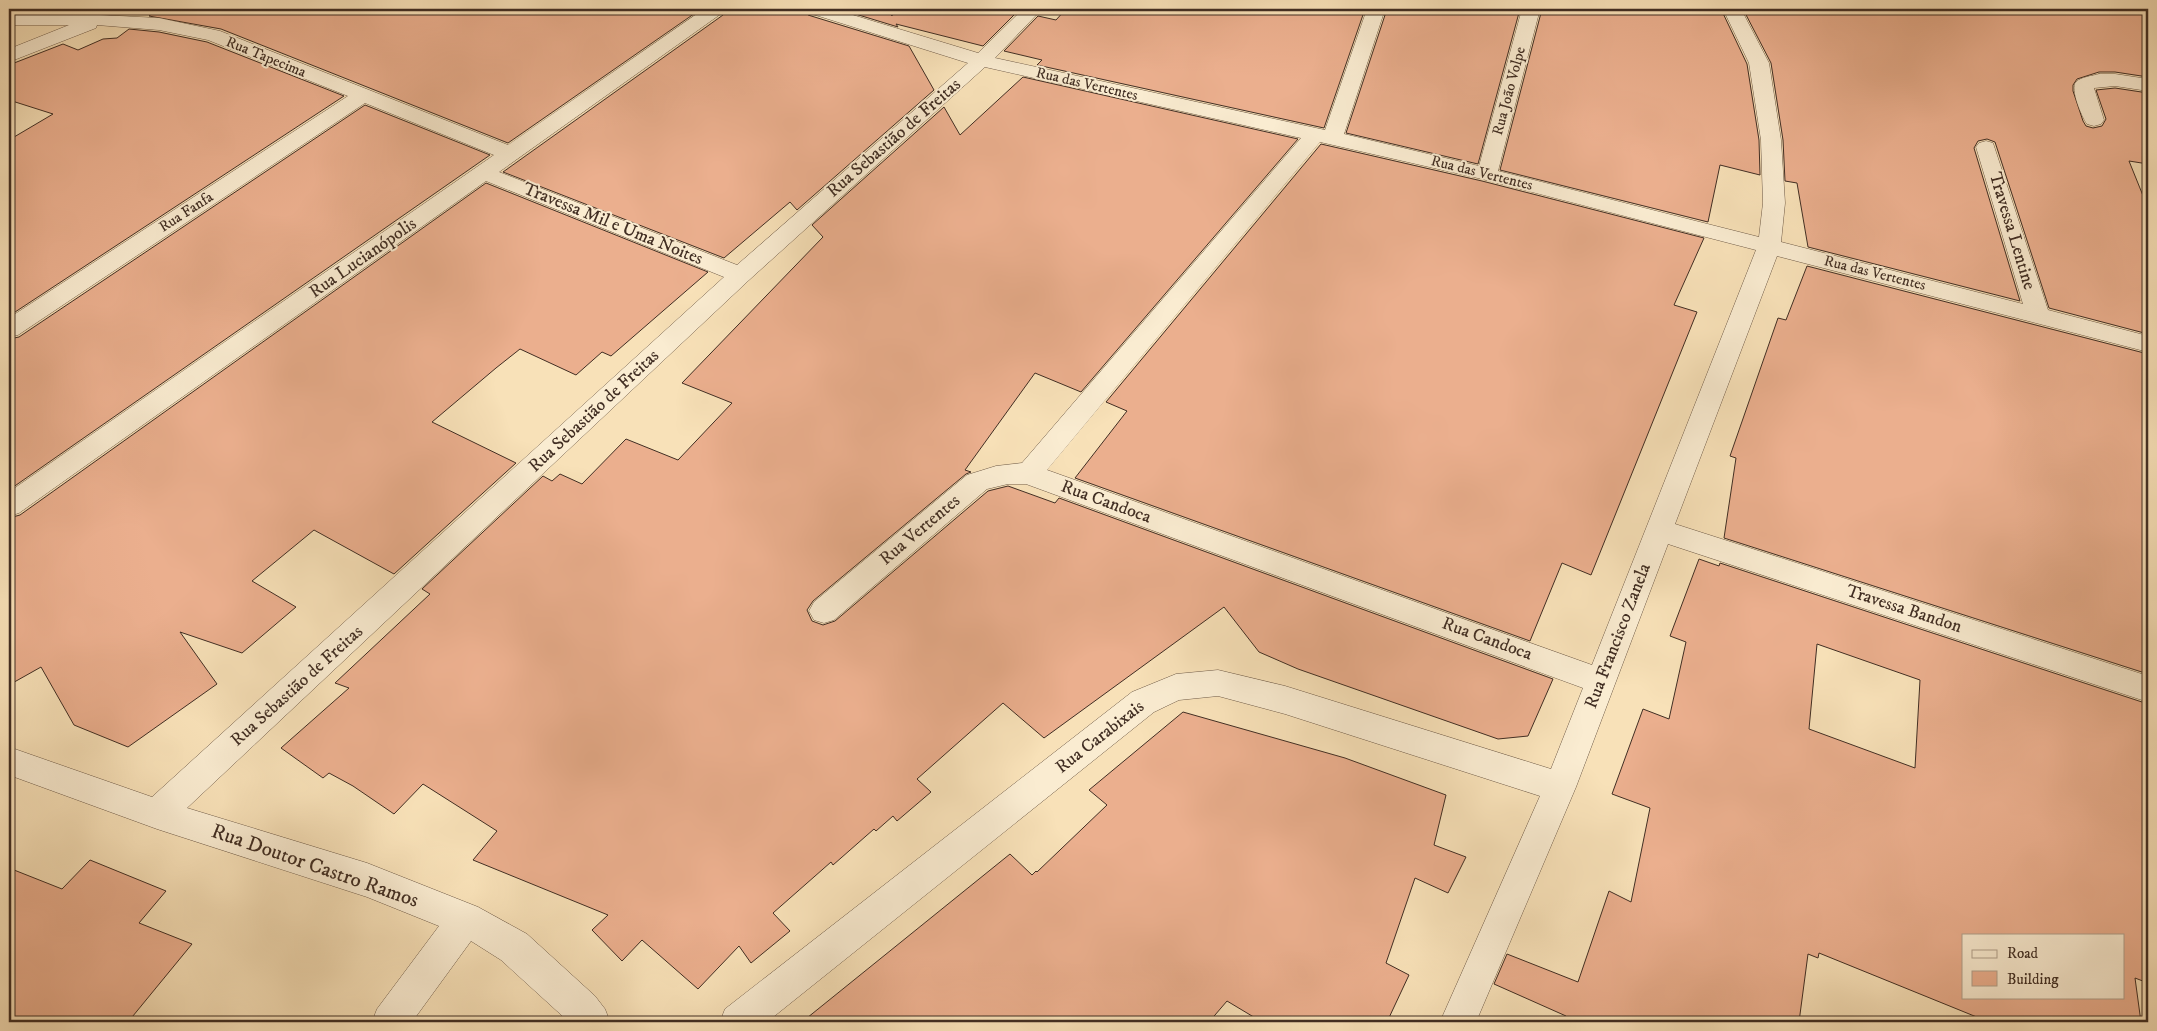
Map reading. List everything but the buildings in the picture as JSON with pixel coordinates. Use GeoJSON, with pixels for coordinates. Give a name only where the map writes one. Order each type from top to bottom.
{"type":"FeatureCollection","features":[{"type":"Feature","properties":{"kind":"street","name":"Rua Lucianópolis"},"geometry":{"type":"LineString","coordinates":[[9,506],[716,9]]}},
{"type":"Feature","properties":{"kind":"street","name":"Rua das Vertentes"},"geometry":{"type":"LineString","coordinates":[[815,9],[983,61],[1487,174],[2148,344]]}},
{"type":"Feature","properties":{"kind":"street","name":"Rua Sebastião de Freitas"},"geometry":{"type":"LineString","coordinates":[[157,814],[329,658],[740,275],[983,61],[1033,9]]}},
{"type":"Feature","properties":{"kind":"street"},"geometry":{"type":"LineString","coordinates":[[1028,474],[1324,136],[1376,9]]}},
{"type":"Feature","properties":{"kind":"street","name":"Rua João Volpe"},"geometry":{"type":"LineString","coordinates":[[1487,174],[1531,9]]}},
{"type":"Feature","properties":{"kind":"street","name":"Rua Francisco Zanela"},"geometry":{"type":"LineString","coordinates":[[1458,1022],[1560,787],[1769,246],[1774,202],[1771,140],[1759,63],[1732,9]]}},
{"type":"Feature","properties":{"kind":"street","name":"Rua Tapecima"},"geometry":{"type":"LineString","coordinates":[[9,20],[100,20],[159,24],[214,35],[511,154]]}},
{"type":"Feature","properties":{"kind":"street"},"geometry":{"type":"LineString","coordinates":[[9,56],[100,20]]}},
{"type":"Feature","properties":{"kind":"street"},"geometry":{"type":"LineString","coordinates":[[2094,120],[2084,92],[2084,85],[2091,81],[2118,80],[2148,85]]}},
{"type":"Feature","properties":{"kind":"street","name":"Rua Fanfa"},"geometry":{"type":"LineString","coordinates":[[9,329],[363,95]]}},
{"type":"Feature","properties":{"kind":"street","name":"Travessa Lentine"},"geometry":{"type":"LineString","coordinates":[[1986,147],[2038,315]]}},
{"type":"Feature","properties":{"kind":"street","name":"Travessa Mil e Uma Noites"},"geometry":{"type":"LineString","coordinates":[[484,173],[740,275]]}},
{"type":"Feature","properties":{"kind":"street","name":"Rua Vertentes"},"geometry":{"type":"LineString","coordinates":[[824,611],[977,482],[1012,472],[1028,474]]}},
{"type":"Feature","properties":{"kind":"street","name":"Rua Candoca"},"geometry":{"type":"LineString","coordinates":[[1028,474],[1601,681]]}},
{"type":"Feature","properties":{"kind":"street","name":"Travessa Bandon"},"geometry":{"type":"LineString","coordinates":[[1660,530],[2148,689]]}},
{"type":"Feature","properties":{"kind":"street","name":"Rua Carabixais"},"geometry":{"type":"LineString","coordinates":[[738,1022],[1143,702],[1176,688],[1218,683],[1285,700],[1560,787]]}},
{"type":"Feature","properties":{"kind":"street","name":"Rua Doutor Castro Ramos"},"geometry":{"type":"LineString","coordinates":[[9,761],[157,814],[368,880],[466,919],[514,947],[582,1010],[592,1022]]}},
{"type":"Feature","properties":{"kind":"street"},"geometry":{"type":"LineString","coordinates":[[390,1022],[466,919]]}}]}
